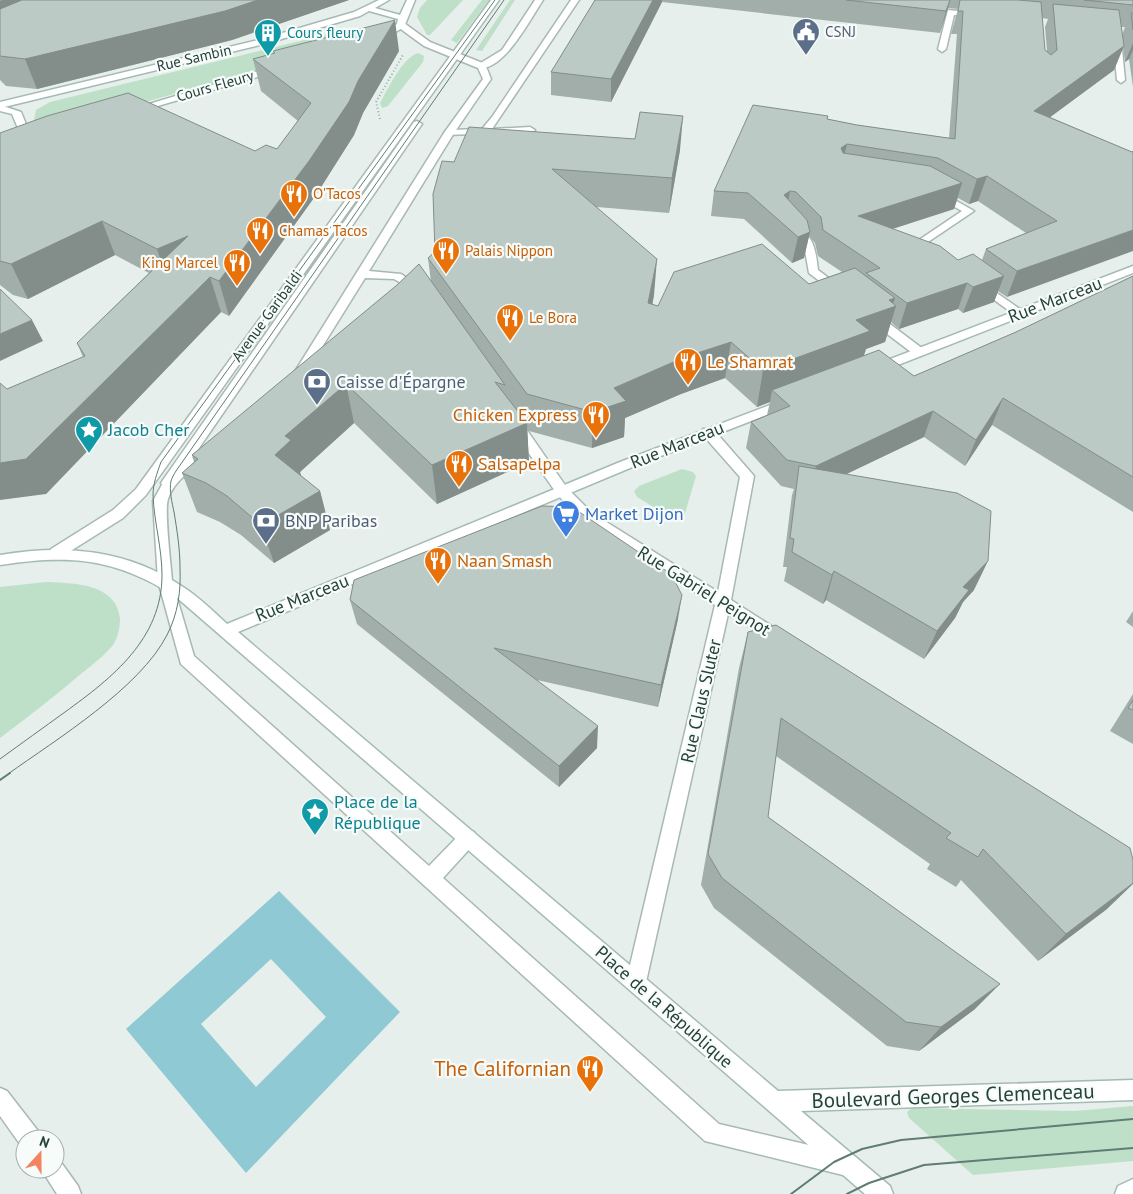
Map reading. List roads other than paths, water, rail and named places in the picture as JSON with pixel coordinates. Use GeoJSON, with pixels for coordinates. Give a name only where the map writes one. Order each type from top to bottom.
{"type":"FeatureCollection","features":[{"type":"Feature","properties":{"kind":"main road","name":"Rue Sambin"},"geometry":{"type":"LineString","coordinates":[[0,107],[265,41],[369,10],[385,0]]}},
{"type":"Feature","properties":{"kind":"main road"},"geometry":{"type":"LineString","coordinates":[[369,41],[379,38],[402,22],[411,0]]}},
{"type":"Feature","properties":{"kind":"main road","name":"Avenue Garibaldi"},"geometry":{"type":"LineString","coordinates":[[495,0],[460,56],[163,491],[160,501],[165,581],[188,659],[713,1133],[851,1166]]}},
{"type":"Feature","properties":{"kind":"main road","name":"Avenue Garibaldi"},"geometry":{"type":"LineString","coordinates":[[56,553],[118,514],[141,492],[460,56],[504,0]]}},
{"type":"Feature","properties":{"kind":"main road"},"geometry":{"type":"LineString","coordinates":[[482,66],[505,52],[539,0]]}},
{"type":"Feature","properties":{"kind":"main road"},"geometry":{"type":"LineString","coordinates":[[484,132],[496,119],[575,0]]}},
{"type":"Feature","properties":{"kind":"main road"},"geometry":{"type":"LineString","coordinates":[[292,386],[449,133],[487,79],[482,66],[427,44],[402,22],[369,10]]}},
{"type":"Feature","properties":{"kind":"main road"},"geometry":{"type":"LineString","coordinates":[[942,49],[951,12],[990,17]]}},
{"type":"Feature","properties":{"kind":"main road"},"geometry":{"type":"LineString","coordinates":[[1121,80],[1116,30],[1124,31]]}},
{"type":"Feature","properties":{"kind":"main road","name":"Cours Fleury"},"geometry":{"type":"LineString","coordinates":[[123,114],[285,66]]}},
{"type":"Feature","properties":{"kind":"main road"},"geometry":{"type":"LineString","coordinates":[[0,107],[16,112],[26,134],[14,144],[0,144]]}},
{"type":"Feature","properties":{"kind":"main road"},"geometry":{"type":"LineString","coordinates":[[449,133],[530,130]]}},
{"type":"Feature","properties":{"kind":"main road"},"geometry":{"type":"LineString","coordinates":[[0,150],[31,140]]}},
{"type":"Feature","properties":{"kind":"main road"},"geometry":{"type":"LineString","coordinates":[[926,187],[969,211],[921,242],[943,258]]}},
{"type":"Feature","properties":{"kind":"main road"},"geometry":{"type":"LineString","coordinates":[[786,221],[809,244],[813,271],[850,299]]}},
{"type":"Feature","properties":{"kind":"main road","name":"Rue Marceau"},"geometry":{"type":"LineString","coordinates":[[866,372],[1133,269]]}},
{"type":"Feature","properties":{"kind":"main road"},"geometry":{"type":"LineString","coordinates":[[362,274],[397,276],[425,294],[430,302]]}},
{"type":"Feature","properties":{"kind":"main road"},"geometry":{"type":"LineString","coordinates":[[973,279],[1020,314]]}},
{"type":"Feature","properties":{"kind":"main road"},"geometry":{"type":"LineString","coordinates":[[865,311],[919,352]]}},
{"type":"Feature","properties":{"kind":"main road","name":"Rue Marceau"},"geometry":{"type":"LineString","coordinates":[[225,631],[562,491],[795,399]]}},
{"type":"Feature","properties":{"kind":"main road","name":"Rue Gabriel Peignot"},"geometry":{"type":"LineString","coordinates":[[509,415],[562,491],[587,517],[796,648]]}},
{"type":"Feature","properties":{"kind":"main road","name":"Rue Claus Sluter"},"geometry":{"type":"LineString","coordinates":[[636,982],[723,604],[747,476],[708,432]]}},
{"type":"Feature","properties":{"kind":"main road"},"geometry":{"type":"LineString","coordinates":[[163,491],[177,474],[222,444]]}},
{"type":"Feature","properties":{"kind":"main road","name":"Place de la République"},"geometry":{"type":"LineString","coordinates":[[0,560],[25,555],[56,553],[92,555],[122,563],[165,581],[468,838],[882,1194]]}},
{"type":"Feature","properties":{"kind":"main road"},"geometry":{"type":"LineString","coordinates":[[430,878],[468,838]]}},
{"type":"Feature","properties":{"kind":"main road","name":"Boulevard Georges Clemenceau"},"geometry":{"type":"LineString","coordinates":[[774,1102],[871,1096],[1039,1095],[1133,1090]]}},
{"type":"Feature","properties":{"kind":"main road"},"geometry":{"type":"LineString","coordinates":[[0,1098],[23,1129]]}},
{"type":"Feature","properties":{"kind":"main road"},"geometry":{"type":"LineString","coordinates":[[59,1179],[70,1194]]}},
{"type":"Feature","properties":{"kind":"main road"},"geometry":{"type":"LineString","coordinates":[[1126,1194],[1133,1190]]}},
{"type":"Feature","properties":{"kind":"water"},"geometry":{"type":"Polygon","coordinates":[[[279,891],[400,1012],[246,1173],[126,1029],[279,891]],[[271,959],[201,1024],[256,1087],[326,1017],[271,959]]]}},
{"type":"Feature","properties":{"kind":"tram line"},"geometry":{"type":"LineString","coordinates":[[0,759],[100,685],[131,655],[144,638],[160,598],[162,565],[153,495],[154,483],[161,462],[495,0]]}},
{"type":"Feature","properties":{"kind":"tram line"},"geometry":{"type":"LineString","coordinates":[[8,774],[73,729],[118,693],[138,674],[154,655],[167,635],[176,611],[180,577],[179,547],[170,489],[174,475],[504,0]]}},
{"type":"Feature","properties":{"kind":"tram line"},"geometry":{"type":"LineString","coordinates":[[0,780],[10,773]]}},
{"type":"Feature","properties":{"kind":"tram line"},"geometry":{"type":"LineString","coordinates":[[791,1194],[834,1162],[862,1149],[901,1140],[1133,1119]]}},
{"type":"Feature","properties":{"kind":"tram line"},"geometry":{"type":"LineString","coordinates":[[847,1194],[869,1183],[924,1165],[1133,1148]]}},
{"type":"Feature","properties":{"kind":"place","name":"CSNJ"},"geometry":{"type":"Point","coordinates":[806,56]}},
{"type":"Feature","properties":{"kind":"place","name":"Cours fleury"},"geometry":{"type":"Point","coordinates":[268,57]}},
{"type":"Feature","properties":{"kind":"place","name":"O'Tacos"},"geometry":{"type":"Point","coordinates":[294,218]}},
{"type":"Feature","properties":{"kind":"place","name":"Chamas Tacos"},"geometry":{"type":"Point","coordinates":[260,255]}},
{"type":"Feature","properties":{"kind":"place","name":"Palais Nippon"},"geometry":{"type":"Point","coordinates":[446,275]}},
{"type":"Feature","properties":{"kind":"place","name":"King Marcel"},"geometry":{"type":"Point","coordinates":[237,287]}},
{"type":"Feature","properties":{"kind":"place","name":"Le Bora"},"geometry":{"type":"Point","coordinates":[510,342]}},
{"type":"Feature","properties":{"kind":"place","name":"Le Shamrat"},"geometry":{"type":"Point","coordinates":[688,386]}},
{"type":"Feature","properties":{"kind":"place","name":"Caisse d'Épargne"},"geometry":{"type":"Point","coordinates":[317,406]}},
{"type":"Feature","properties":{"kind":"place","name":"Chicken Express"},"geometry":{"type":"Point","coordinates":[596,439]}},
{"type":"Feature","properties":{"kind":"place","name":"Jacob Cher"},"geometry":{"type":"Point","coordinates":[89,454]}},
{"type":"Feature","properties":{"kind":"place","name":"Salsapelpa"},"geometry":{"type":"Point","coordinates":[459,488]}},
{"type":"Feature","properties":{"kind":"place","name":"Market Dijon"},"geometry":{"type":"Point","coordinates":[566,538]}},
{"type":"Feature","properties":{"kind":"place","name":"BNP Paribas"},"geometry":{"type":"Point","coordinates":[266,545]}},
{"type":"Feature","properties":{"kind":"place","name":"Naan Smash"},"geometry":{"type":"Point","coordinates":[438,585]}},
{"type":"Feature","properties":{"kind":"place","name":"Place de la République"},"geometry":{"type":"Point","coordinates":[315,836]}},
{"type":"Feature","properties":{"kind":"place","name":"The Californian"},"geometry":{"type":"Point","coordinates":[590,1093]}}]}
